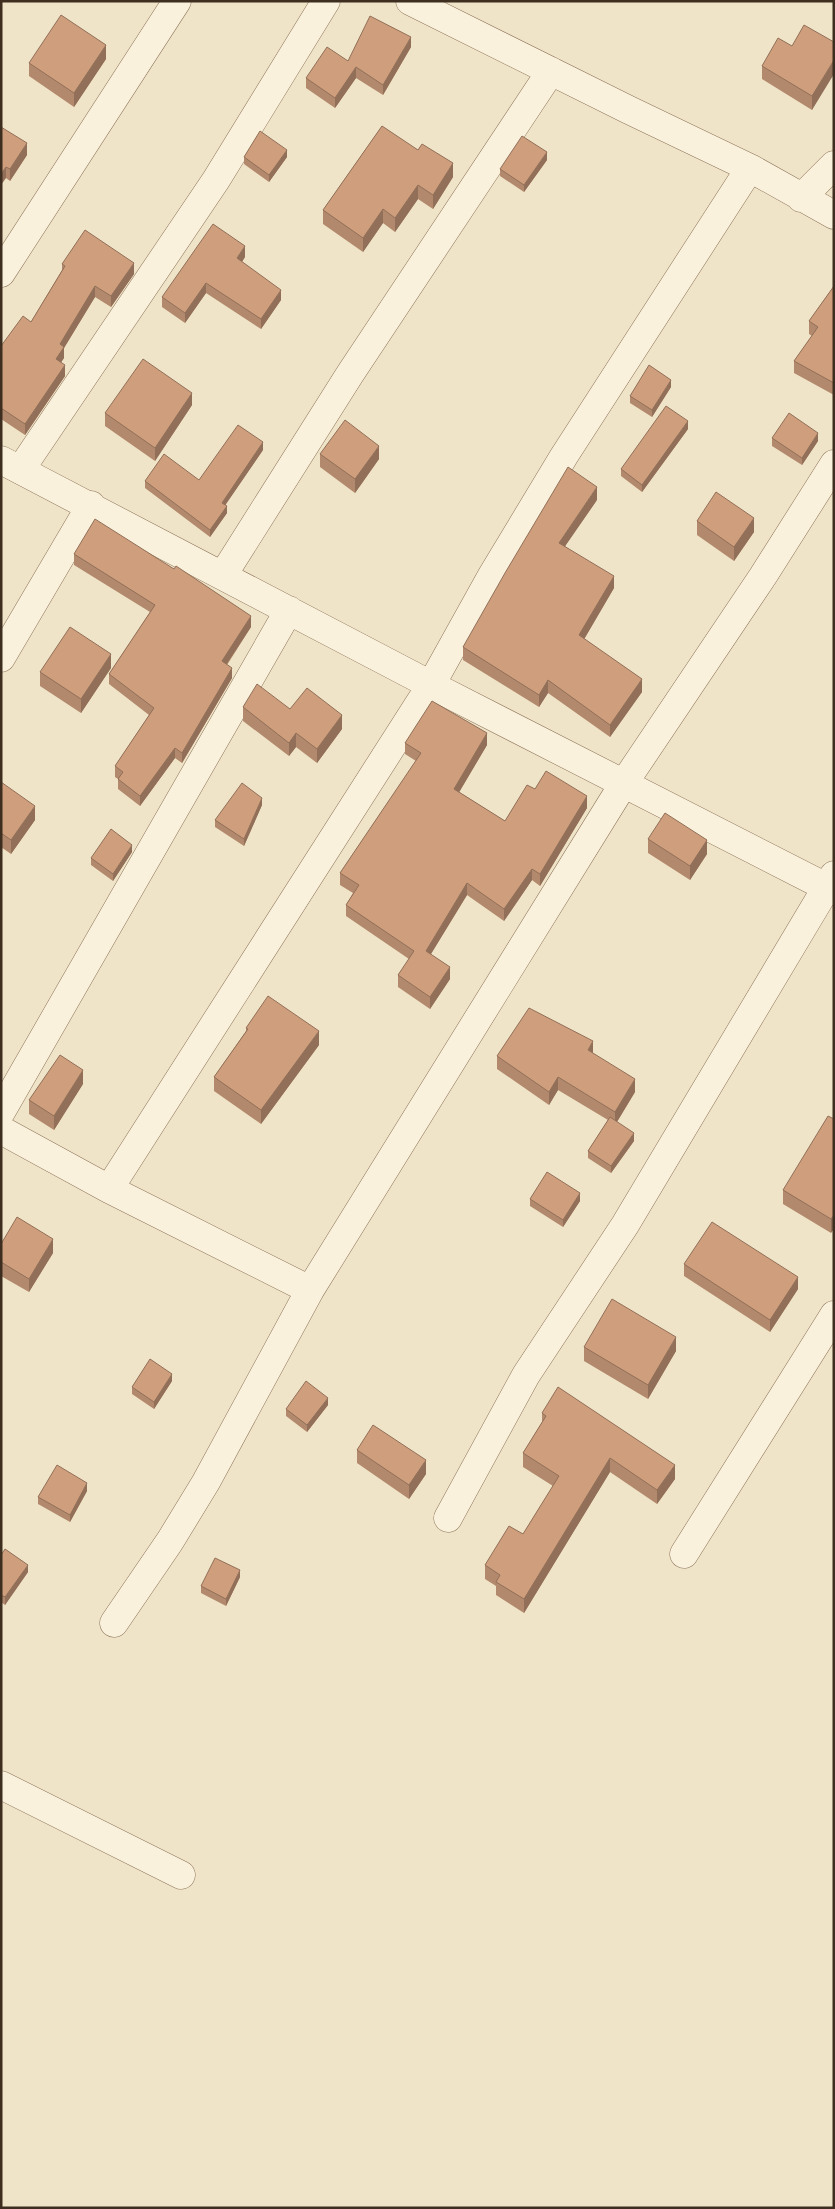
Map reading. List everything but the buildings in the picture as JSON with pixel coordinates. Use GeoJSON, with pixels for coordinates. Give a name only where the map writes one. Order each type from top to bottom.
{"type":"FeatureCollection","features":[{"type":"Feature","properties":{"kind":"street"},"geometry":{"type":"LineString","coordinates":[[1,273],[177,1]]}},
{"type":"Feature","properties":{"kind":"street"},"geometry":{"type":"LineString","coordinates":[[326,1],[216,180],[11,465],[223,574],[431,685],[831,884],[626,1225],[526,1375],[448,1518]]}},
{"type":"Feature","properties":{"kind":"street"},"geometry":{"type":"LineString","coordinates":[[410,1],[750,168],[834,215]]}},
{"type":"Feature","properties":{"kind":"street"},"geometry":{"type":"LineString","coordinates":[[223,574],[356,366],[551,71]]}},
{"type":"Feature","properties":{"kind":"street"},"geometry":{"type":"LineString","coordinates":[[801,198],[834,164]]}},
{"type":"Feature","properties":{"kind":"street"},"geometry":{"type":"LineString","coordinates":[[109,1189],[431,685],[491,577],[564,456],[750,168]]}},
{"type":"Feature","properties":{"kind":"street"},"geometry":{"type":"LineString","coordinates":[[114,1623],[170,1541],[206,1482],[310,1290],[624,782],[763,576],[834,464]]}},
{"type":"Feature","properties":{"kind":"street"},"geometry":{"type":"LineString","coordinates":[[1,658],[91,505]]}},
{"type":"Feature","properties":{"kind":"street"},"geometry":{"type":"LineString","coordinates":[[1,1112],[289,610]]}},
{"type":"Feature","properties":{"kind":"street"},"geometry":{"type":"LineString","coordinates":[[1,1130],[109,1189],[310,1290]]}},
{"type":"Feature","properties":{"kind":"street"},"geometry":{"type":"LineString","coordinates":[[684,1554],[834,1315]]}},
{"type":"Feature","properties":{"kind":"street"},"geometry":{"type":"LineString","coordinates":[[1,1785],[181,1875]]}}]}
